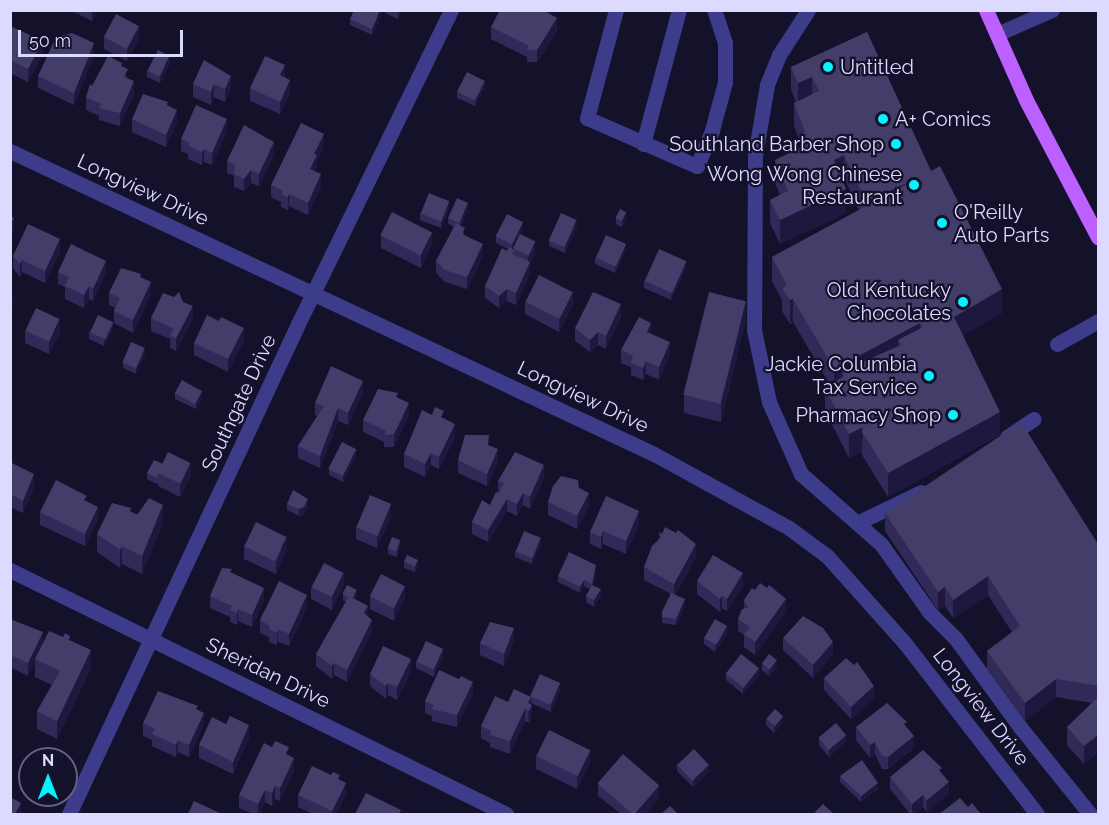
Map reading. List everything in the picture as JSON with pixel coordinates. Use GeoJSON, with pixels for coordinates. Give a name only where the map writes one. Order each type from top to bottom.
{"type":"FeatureCollection","features":[{"type":"Feature","properties":{"kind":"main road"},"geometry":{"type":"LineString","coordinates":[[986,10],[1068,184],[1098,237]]}},
{"type":"Feature","properties":{"kind":"street","name":"Southgate Drive"},"geometry":{"type":"LineString","coordinates":[[69,814],[153,640],[314,293],[451,10]]}},
{"type":"Feature","properties":{"kind":"street"},"geometry":{"type":"LineString","coordinates":[[616,10],[587,118],[697,166],[712,130],[724,82],[725,43],[714,10]]}},
{"type":"Feature","properties":{"kind":"street"},"geometry":{"type":"LineString","coordinates":[[643,144],[679,10]]}},
{"type":"Feature","properties":{"kind":"street"},"geometry":{"type":"LineString","coordinates":[[808,10],[779,55],[767,85],[755,155],[754,330],[769,402],[801,474],[859,522],[881,544],[930,613],[956,639],[1020,727],[1090,814]]}},
{"type":"Feature","properties":{"kind":"street"},"geometry":{"type":"LineString","coordinates":[[997,34],[1052,10]]}},
{"type":"Feature","properties":{"kind":"street","name":"Longview Drive"},"geometry":{"type":"LineString","coordinates":[[10,151],[654,454],[789,528],[827,556],[896,633],[1037,814]]}},
{"type":"Feature","properties":{"kind":"street"},"geometry":{"type":"LineString","coordinates":[[1057,344],[1098,321]]}},
{"type":"Feature","properties":{"kind":"street"},"geometry":{"type":"LineString","coordinates":[[997,444],[1034,419]]}},
{"type":"Feature","properties":{"kind":"street"},"geometry":{"type":"LineString","coordinates":[[859,522],[931,487]]}},
{"type":"Feature","properties":{"kind":"street","name":"Sheridan Drive"},"geometry":{"type":"LineString","coordinates":[[10,570],[506,814]]}},
{"type":"Feature","properties":{"kind":"building"},"geometry":{"type":"Polygon","coordinates":[[[354,10],[380,10],[372,29],[350,19],[354,10]]]}},
{"type":"Feature","properties":{"kind":"building"},"geometry":{"type":"Polygon","coordinates":[[[500,10],[543,10],[557,18],[537,50],[527,50],[529,46],[491,27],[500,10]]]}},
{"type":"Feature","properties":{"kind":"building"},"geometry":{"type":"Polygon","coordinates":[[[116,14],[139,26],[127,49],[104,37],[116,14]]]}},
{"type":"Feature","properties":{"kind":"building"},"geometry":{"type":"Polygon","coordinates":[[[10,26],[43,41],[28,69],[10,60],[10,26]]]}},
{"type":"Feature","properties":{"kind":"building"},"geometry":{"type":"Polygon","coordinates":[[[867,32],[931,171],[940,166],[1002,289],[954,317],[1000,412],[888,473],[862,432],[863,427],[849,434],[825,388],[844,376],[842,371],[901,345],[898,340],[923,327],[920,323],[834,369],[793,299],[790,300],[782,288],[787,285],[772,257],[914,180],[866,201],[844,155],[834,160],[846,189],[780,220],[770,200],[788,191],[775,160],[811,143],[802,134],[805,132],[794,103],[819,91],[812,77],[798,83],[791,67],[867,32]]]}},
{"type":"Feature","properties":{"kind":"building"},"geometry":{"type":"Polygon","coordinates":[[[72,33],[94,43],[74,93],[38,76],[56,37],[72,33]]]}},
{"type":"Feature","properties":{"kind":"building"},"geometry":{"type":"Polygon","coordinates":[[[158,50],[170,56],[159,76],[148,70],[158,50]]]}},
{"type":"Feature","properties":{"kind":"building"},"geometry":{"type":"Polygon","coordinates":[[[108,56],[122,63],[121,66],[128,69],[124,77],[134,81],[120,113],[99,108],[101,104],[86,97],[90,84],[92,86],[108,56]]]}},
{"type":"Feature","properties":{"kind":"building"},"geometry":{"type":"Polygon","coordinates":[[[265,56],[285,65],[280,75],[290,80],[280,102],[250,88],[265,56]]]}},
{"type":"Feature","properties":{"kind":"building"},"geometry":{"type":"Polygon","coordinates":[[[204,60],[231,76],[225,89],[214,84],[211,92],[193,84],[204,60]]]}},
{"type":"Feature","properties":{"kind":"building"},"geometry":{"type":"Polygon","coordinates":[[[467,72],[485,81],[475,101],[457,92],[467,72]]]}},
{"type":"Feature","properties":{"kind":"building"},"geometry":{"type":"Polygon","coordinates":[[[143,94],[168,102],[167,105],[177,110],[166,135],[132,119],[143,94]]]}},
{"type":"Feature","properties":{"kind":"building"},"geometry":{"type":"Polygon","coordinates":[[[196,105],[227,119],[212,153],[204,149],[202,152],[188,146],[190,143],[181,139],[196,105]]]}},
{"type":"Feature","properties":{"kind":"building"},"geometry":{"type":"Polygon","coordinates":[[[301,123],[324,134],[314,154],[317,155],[310,169],[321,174],[308,203],[289,194],[288,197],[281,194],[283,191],[271,185],[301,123]]]}},
{"type":"Feature","properties":{"kind":"building"},"geometry":{"type":"Polygon","coordinates":[[[244,125],[274,142],[259,174],[251,170],[244,179],[234,174],[235,165],[227,161],[244,125]]]}},
{"type":"Feature","properties":{"kind":"building"},"geometry":{"type":"Polygon","coordinates":[[[429,193],[449,201],[441,222],[421,213],[429,193]]]}},
{"type":"Feature","properties":{"kind":"building"},"geometry":{"type":"Polygon","coordinates":[[[457,198],[468,203],[459,223],[448,218],[457,198]]]}},
{"type":"Feature","properties":{"kind":"building"},"geometry":{"type":"Polygon","coordinates":[[[620,209],[626,212],[622,221],[615,218],[620,209]]]}},
{"type":"Feature","properties":{"kind":"building"},"geometry":{"type":"Polygon","coordinates":[[[392,212],[432,232],[420,256],[380,235],[392,212]]]}},
{"type":"Feature","properties":{"kind":"building"},"geometry":{"type":"Polygon","coordinates":[[[561,213],[577,220],[564,247],[549,240],[561,213]]]}},
{"type":"Feature","properties":{"kind":"building"},"geometry":{"type":"Polygon","coordinates":[[[507,214],[523,222],[512,244],[496,236],[507,214]]]}},
{"type":"Feature","properties":{"kind":"building"},"geometry":{"type":"Polygon","coordinates":[[[456,223],[465,228],[462,234],[483,244],[467,277],[445,270],[436,261],[456,223]]]}},
{"type":"Feature","properties":{"kind":"building"},"geometry":{"type":"Polygon","coordinates":[[[28,224],[60,239],[45,271],[22,260],[20,264],[13,256],[28,224]]]}},
{"type":"Feature","properties":{"kind":"building"},"geometry":{"type":"Polygon","coordinates":[[[520,234],[535,241],[529,256],[513,249],[520,234]]]}},
{"type":"Feature","properties":{"kind":"building"},"geometry":{"type":"Polygon","coordinates":[[[606,235],[626,244],[616,267],[596,258],[606,235]]]}},
{"type":"Feature","properties":{"kind":"building"},"geometry":{"type":"Polygon","coordinates":[[[71,244],[106,261],[93,289],[89,286],[84,295],[65,286],[69,277],[58,272],[71,244]]]}},
{"type":"Feature","properties":{"kind":"building"},"geometry":{"type":"Polygon","coordinates":[[[509,247],[514,250],[512,254],[530,262],[516,293],[507,289],[499,296],[485,286],[502,248],[507,251],[509,247]]]}},
{"type":"Feature","properties":{"kind":"building"},"geometry":{"type":"Polygon","coordinates":[[[659,249],[686,261],[672,293],[645,281],[659,249]]]}},
{"type":"Feature","properties":{"kind":"building"},"geometry":{"type":"Polygon","coordinates":[[[121,268],[141,274],[140,277],[151,282],[133,320],[114,311],[120,298],[109,293],[121,268]]]}},
{"type":"Feature","properties":{"kind":"building"},"geometry":{"type":"Polygon","coordinates":[[[539,275],[573,292],[559,319],[525,302],[539,275]]]}},
{"type":"Feature","properties":{"kind":"building"},"geometry":{"type":"Polygon","coordinates":[[[179,292],[183,302],[193,306],[176,338],[170,336],[174,329],[151,318],[163,293],[174,297],[179,292]]]}},
{"type":"Feature","properties":{"kind":"building"},"geometry":{"type":"Polygon","coordinates":[[[593,292],[621,304],[606,336],[598,332],[590,340],[575,328],[593,292]]]}},
{"type":"Feature","properties":{"kind":"building"},"geometry":{"type":"Polygon","coordinates":[[[709,292],[746,301],[720,404],[683,395],[709,292]]]}},
{"type":"Feature","properties":{"kind":"building"},"geometry":{"type":"Polygon","coordinates":[[[36,308],[60,319],[49,342],[25,331],[36,308]]]}},
{"type":"Feature","properties":{"kind":"building"},"geometry":{"type":"Polygon","coordinates":[[[98,315],[113,322],[105,339],[90,332],[98,315]]]}},
{"type":"Feature","properties":{"kind":"building"},"geometry":{"type":"Polygon","coordinates":[[[207,315],[219,321],[221,317],[244,328],[228,359],[194,343],[207,315]]]}},
{"type":"Feature","properties":{"kind":"building"},"geometry":{"type":"Polygon","coordinates":[[[639,317],[651,323],[647,332],[670,342],[659,367],[646,361],[643,368],[631,363],[633,356],[621,350],[639,317]]]}},
{"type":"Feature","properties":{"kind":"building"},"geometry":{"type":"Polygon","coordinates":[[[131,342],[145,348],[136,368],[122,362],[131,342]]]}},
{"type":"Feature","properties":{"kind":"building"},"geometry":{"type":"Polygon","coordinates":[[[331,366],[363,381],[348,413],[338,408],[320,456],[298,446],[324,406],[315,403],[331,366]]]}},
{"type":"Feature","properties":{"kind":"building"},"geometry":{"type":"Polygon","coordinates":[[[182,380],[202,391],[195,404],[175,393],[182,380]]]}},
{"type":"Feature","properties":{"kind":"building"},"geometry":{"type":"Polygon","coordinates":[[[378,389],[398,393],[396,397],[409,403],[394,434],[384,435],[386,431],[363,420],[378,389]]]}},
{"type":"Feature","properties":{"kind":"building"},"geometry":{"type":"Polygon","coordinates":[[[435,407],[444,411],[441,417],[455,424],[439,457],[431,453],[425,464],[404,454],[422,410],[432,415],[435,407]]]}},
{"type":"Feature","properties":{"kind":"building"},"geometry":{"type":"Polygon","coordinates":[[[1021,422],[1098,544],[1098,686],[1056,679],[1025,703],[987,651],[1020,626],[988,576],[953,600],[945,587],[938,592],[885,513],[1021,422]]]}},
{"type":"Feature","properties":{"kind":"building"},"geometry":{"type":"Polygon","coordinates":[[[465,435],[489,435],[488,445],[498,449],[487,474],[458,460],[465,435]]]}},
{"type":"Feature","properties":{"kind":"building"},"geometry":{"type":"Polygon","coordinates":[[[342,442],[356,449],[343,476],[328,469],[342,442]]]}},
{"type":"Feature","properties":{"kind":"building"},"geometry":{"type":"Polygon","coordinates":[[[168,452],[190,463],[180,484],[158,473],[168,452]]]}},
{"type":"Feature","properties":{"kind":"building"},"geometry":{"type":"Polygon","coordinates":[[[515,452],[544,465],[530,497],[523,493],[517,504],[507,499],[488,530],[472,522],[482,500],[490,505],[496,492],[499,493],[504,483],[498,481],[515,452]]]}},
{"type":"Feature","properties":{"kind":"building"},"geometry":{"type":"Polygon","coordinates":[[[154,460],[163,464],[157,478],[147,473],[154,460]]]}},
{"type":"Feature","properties":{"kind":"building"},"geometry":{"type":"Polygon","coordinates":[[[10,462],[34,474],[23,501],[10,494],[10,462]]]}},
{"type":"Feature","properties":{"kind":"building"},"geometry":{"type":"Polygon","coordinates":[[[561,476],[578,480],[579,488],[589,493],[577,516],[548,502],[553,486],[561,476]]]}},
{"type":"Feature","properties":{"kind":"building"},"geometry":{"type":"Polygon","coordinates":[[[56,480],[87,496],[84,500],[98,507],[85,534],[40,512],[56,480]]]}},
{"type":"Feature","properties":{"kind":"building"},"geometry":{"type":"Polygon","coordinates":[[[293,490],[308,499],[304,507],[299,509],[287,504],[293,490]]]}},
{"type":"Feature","properties":{"kind":"building"},"geometry":{"type":"Polygon","coordinates":[[[370,495],[391,504],[377,536],[356,527],[370,495]]]}},
{"type":"Feature","properties":{"kind":"building"},"geometry":{"type":"Polygon","coordinates":[[[606,496],[639,511],[626,541],[603,531],[601,537],[590,532],[606,496]]]}},
{"type":"Feature","properties":{"kind":"building"},"geometry":{"type":"Polygon","coordinates":[[[149,498],[163,505],[142,556],[122,546],[120,550],[97,534],[112,503],[131,508],[130,511],[137,515],[149,498]]]}},
{"type":"Feature","properties":{"kind":"building"},"geometry":{"type":"Polygon","coordinates":[[[256,522],[287,537],[275,561],[244,546],[256,522]]]}},
{"type":"Feature","properties":{"kind":"building"},"geometry":{"type":"Polygon","coordinates":[[[665,527],[676,533],[678,530],[696,544],[674,584],[644,567],[652,546],[661,537],[659,532],[662,534],[665,527]]]}},
{"type":"Feature","properties":{"kind":"building"},"geometry":{"type":"Polygon","coordinates":[[[524,531],[541,538],[532,558],[516,551],[524,531]]]}},
{"type":"Feature","properties":{"kind":"building"},"geometry":{"type":"Polygon","coordinates":[[[392,537],[400,540],[396,551],[388,548],[392,537]]]}},
{"type":"Feature","properties":{"kind":"building"},"geometry":{"type":"Polygon","coordinates":[[[569,552],[596,565],[592,584],[584,580],[580,587],[558,576],[569,552]]]}},
{"type":"Feature","properties":{"kind":"building"},"geometry":{"type":"Polygon","coordinates":[[[407,555],[418,560],[415,566],[404,561],[407,555]]]}},
{"type":"Feature","properties":{"kind":"building"},"geometry":{"type":"Polygon","coordinates":[[[713,555],[743,573],[727,599],[722,596],[720,599],[697,581],[713,555]]]}},
{"type":"Feature","properties":{"kind":"building"},"geometry":{"type":"Polygon","coordinates":[[[324,563],[344,573],[331,597],[312,587],[324,563]]]}},
{"type":"Feature","properties":{"kind":"building"},"geometry":{"type":"Polygon","coordinates":[[[222,568],[232,569],[230,572],[264,588],[252,615],[238,609],[237,613],[230,610],[232,606],[210,596],[222,568]]]}},
{"type":"Feature","properties":{"kind":"building"},"geometry":{"type":"Polygon","coordinates":[[[381,574],[405,586],[394,609],[370,596],[381,574]]]}},
{"type":"Feature","properties":{"kind":"building"},"geometry":{"type":"Polygon","coordinates":[[[279,581],[307,595],[289,634],[278,629],[277,633],[260,620],[279,581]]]}},
{"type":"Feature","properties":{"kind":"building"},"geometry":{"type":"Polygon","coordinates":[[[760,583],[767,588],[769,585],[786,599],[755,642],[744,634],[750,627],[738,619],[742,609],[748,608],[744,600],[752,588],[755,590],[760,583]]]}},
{"type":"Feature","properties":{"kind":"building"},"geometry":{"type":"Polygon","coordinates":[[[347,585],[357,590],[352,599],[342,594],[347,585]]]}},
{"type":"Feature","properties":{"kind":"building"},"geometry":{"type":"Polygon","coordinates":[[[592,585],[601,589],[594,600],[586,596],[592,585]]]}},
{"type":"Feature","properties":{"kind":"building"},"geometry":{"type":"Polygon","coordinates":[[[671,593],[685,599],[676,619],[662,617],[671,593]]]}},
{"type":"Feature","properties":{"kind":"building"},"geometry":{"type":"Polygon","coordinates":[[[349,596],[368,606],[364,613],[372,620],[347,670],[334,663],[332,666],[316,654],[349,596]]]}},
{"type":"Feature","properties":{"kind":"building"},"geometry":{"type":"Polygon","coordinates":[[[803,616],[823,628],[833,642],[813,665],[783,638],[803,616]]]}},
{"type":"Feature","properties":{"kind":"building"},"geometry":{"type":"Polygon","coordinates":[[[10,619],[43,632],[28,663],[10,655],[10,619]]]}},
{"type":"Feature","properties":{"kind":"building"},"geometry":{"type":"Polygon","coordinates":[[[715,619],[727,626],[716,645],[704,638],[715,619]]]}},
{"type":"Feature","properties":{"kind":"building"},"geometry":{"type":"Polygon","coordinates":[[[490,622],[514,628],[504,654],[480,643],[490,622]]]}},
{"type":"Feature","properties":{"kind":"building"},"geometry":{"type":"Polygon","coordinates":[[[49,631],[63,637],[65,633],[70,636],[69,640],[91,650],[57,721],[37,711],[60,671],[35,659],[49,631]]]}},
{"type":"Feature","properties":{"kind":"building"},"geometry":{"type":"Polygon","coordinates":[[[426,641],[443,649],[433,670],[416,662],[426,641]]]}},
{"type":"Feature","properties":{"kind":"building"},"geometry":{"type":"Polygon","coordinates":[[[383,646],[411,659],[397,687],[388,683],[386,686],[370,674],[383,646]]]}},
{"type":"Feature","properties":{"kind":"building"},"geometry":{"type":"Polygon","coordinates":[[[741,654],[759,668],[744,688],[726,674],[741,654]]]}},
{"type":"Feature","properties":{"kind":"building"},"geometry":{"type":"Polygon","coordinates":[[[769,654],[777,660],[770,670],[762,664],[769,654]]]}},
{"type":"Feature","properties":{"kind":"building"},"geometry":{"type":"Polygon","coordinates":[[[846,658],[854,665],[857,662],[874,686],[851,707],[824,678],[846,658]]]}},
{"type":"Feature","properties":{"kind":"building"},"geometry":{"type":"Polygon","coordinates":[[[439,670],[459,679],[461,676],[473,682],[457,715],[432,709],[434,705],[425,701],[439,670]]]}},
{"type":"Feature","properties":{"kind":"building"},"geometry":{"type":"Polygon","coordinates":[[[540,674],[560,683],[550,705],[530,696],[540,674]]]}},
{"type":"Feature","properties":{"kind":"building"},"geometry":{"type":"Polygon","coordinates":[[[514,689],[531,697],[528,703],[532,705],[529,711],[525,709],[510,741],[490,735],[491,731],[481,726],[495,696],[508,702],[514,689]]]}},
{"type":"Feature","properties":{"kind":"building"},"geometry":{"type":"Polygon","coordinates":[[[158,691],[198,706],[196,709],[204,713],[189,745],[178,740],[176,745],[152,734],[155,729],[143,723],[158,691]]]}},
{"type":"Feature","properties":{"kind":"building"},"geometry":{"type":"Polygon","coordinates":[[[1098,697],[1098,735],[1084,746],[1067,727],[1098,697]]]}},
{"type":"Feature","properties":{"kind":"building"},"geometry":{"type":"Polygon","coordinates":[[[887,703],[907,722],[904,724],[914,736],[888,757],[882,756],[875,742],[870,745],[856,727],[887,703]]]}},
{"type":"Feature","properties":{"kind":"building"},"geometry":{"type":"Polygon","coordinates":[[[775,709],[783,716],[775,726],[766,719],[775,709]]]}},
{"type":"Feature","properties":{"kind":"building"},"geometry":{"type":"Polygon","coordinates":[[[230,716],[249,725],[233,762],[199,745],[212,717],[226,724],[230,716]]]}},
{"type":"Feature","properties":{"kind":"building"},"geometry":{"type":"Polygon","coordinates":[[[836,723],[846,735],[829,750],[818,738],[836,723]]]}},
{"type":"Feature","properties":{"kind":"building"},"geometry":{"type":"Polygon","coordinates":[[[549,730],[590,750],[578,776],[536,756],[549,730]]]}},
{"type":"Feature","properties":{"kind":"building"},"geometry":{"type":"Polygon","coordinates":[[[275,741],[289,747],[286,754],[294,758],[280,788],[275,786],[272,793],[265,790],[258,804],[239,795],[264,743],[272,747],[275,741]]]}},
{"type":"Feature","properties":{"kind":"building"},"geometry":{"type":"Polygon","coordinates":[[[694,749],[709,765],[692,781],[677,765],[694,749]]]}},
{"type":"Feature","properties":{"kind":"building"},"geometry":{"type":"Polygon","coordinates":[[[923,750],[942,768],[939,770],[949,782],[927,800],[923,795],[912,804],[890,777],[923,750]]]}},
{"type":"Feature","properties":{"kind":"building"},"geometry":{"type":"Polygon","coordinates":[[[623,754],[659,785],[633,814],[597,783],[623,754]]]}},
{"type":"Feature","properties":{"kind":"building"},"geometry":{"type":"Polygon","coordinates":[[[862,760],[878,783],[861,796],[840,776],[862,760]]]}},
{"type":"Feature","properties":{"kind":"building"},"geometry":{"type":"Polygon","coordinates":[[[312,766],[331,775],[333,772],[340,775],[338,779],[346,783],[332,811],[298,795],[312,766]]]}},
{"type":"Feature","properties":{"kind":"building"},"geometry":{"type":"Polygon","coordinates":[[[366,793],[401,810],[399,814],[355,814],[366,793]]]}},
{"type":"Feature","properties":{"kind":"building"},"geometry":{"type":"Polygon","coordinates":[[[10,797],[18,801],[19,807],[15,814],[10,814],[10,797]]]}},
{"type":"Feature","properties":{"kind":"building"},"geometry":{"type":"Polygon","coordinates":[[[960,798],[968,807],[972,803],[981,814],[939,814],[960,798]]]}},
{"type":"Feature","properties":{"kind":"building"},"geometry":{"type":"Polygon","coordinates":[[[194,801],[220,813],[188,814],[194,801]]]}},
{"type":"Feature","properties":{"kind":"building"},"geometry":{"type":"Polygon","coordinates":[[[823,804],[834,814],[817,814],[815,812],[823,804]]]}},
{"type":"Feature","properties":{"kind":"building"},"geometry":{"type":"Polygon","coordinates":[[[670,806],[678,814],[661,814],[670,806]]]}},
{"type":"Feature","properties":{"kind":"place","name":"Untitled"},"geometry":{"type":"Point","coordinates":[828,67]}},
{"type":"Feature","properties":{"kind":"place","name":"A+ Comics"},"geometry":{"type":"Point","coordinates":[883,119]}},
{"type":"Feature","properties":{"kind":"place","name":"Southland Barber Shop"},"geometry":{"type":"Point","coordinates":[896,144]}},
{"type":"Feature","properties":{"kind":"place","name":"Wong Wong Chinese Restaurant"},"geometry":{"type":"Point","coordinates":[914,185]}},
{"type":"Feature","properties":{"kind":"place","name":"O'Reilly Auto Parts"},"geometry":{"type":"Point","coordinates":[942,223]}},
{"type":"Feature","properties":{"kind":"place","name":"Old Kentucky Chocolates"},"geometry":{"type":"Point","coordinates":[963,302]}},
{"type":"Feature","properties":{"kind":"place","name":"Jackie Columbia Tax Service"},"geometry":{"type":"Point","coordinates":[929,376]}},
{"type":"Feature","properties":{"kind":"place","name":"Pharmacy Shop"},"geometry":{"type":"Point","coordinates":[953,415]}}]}
